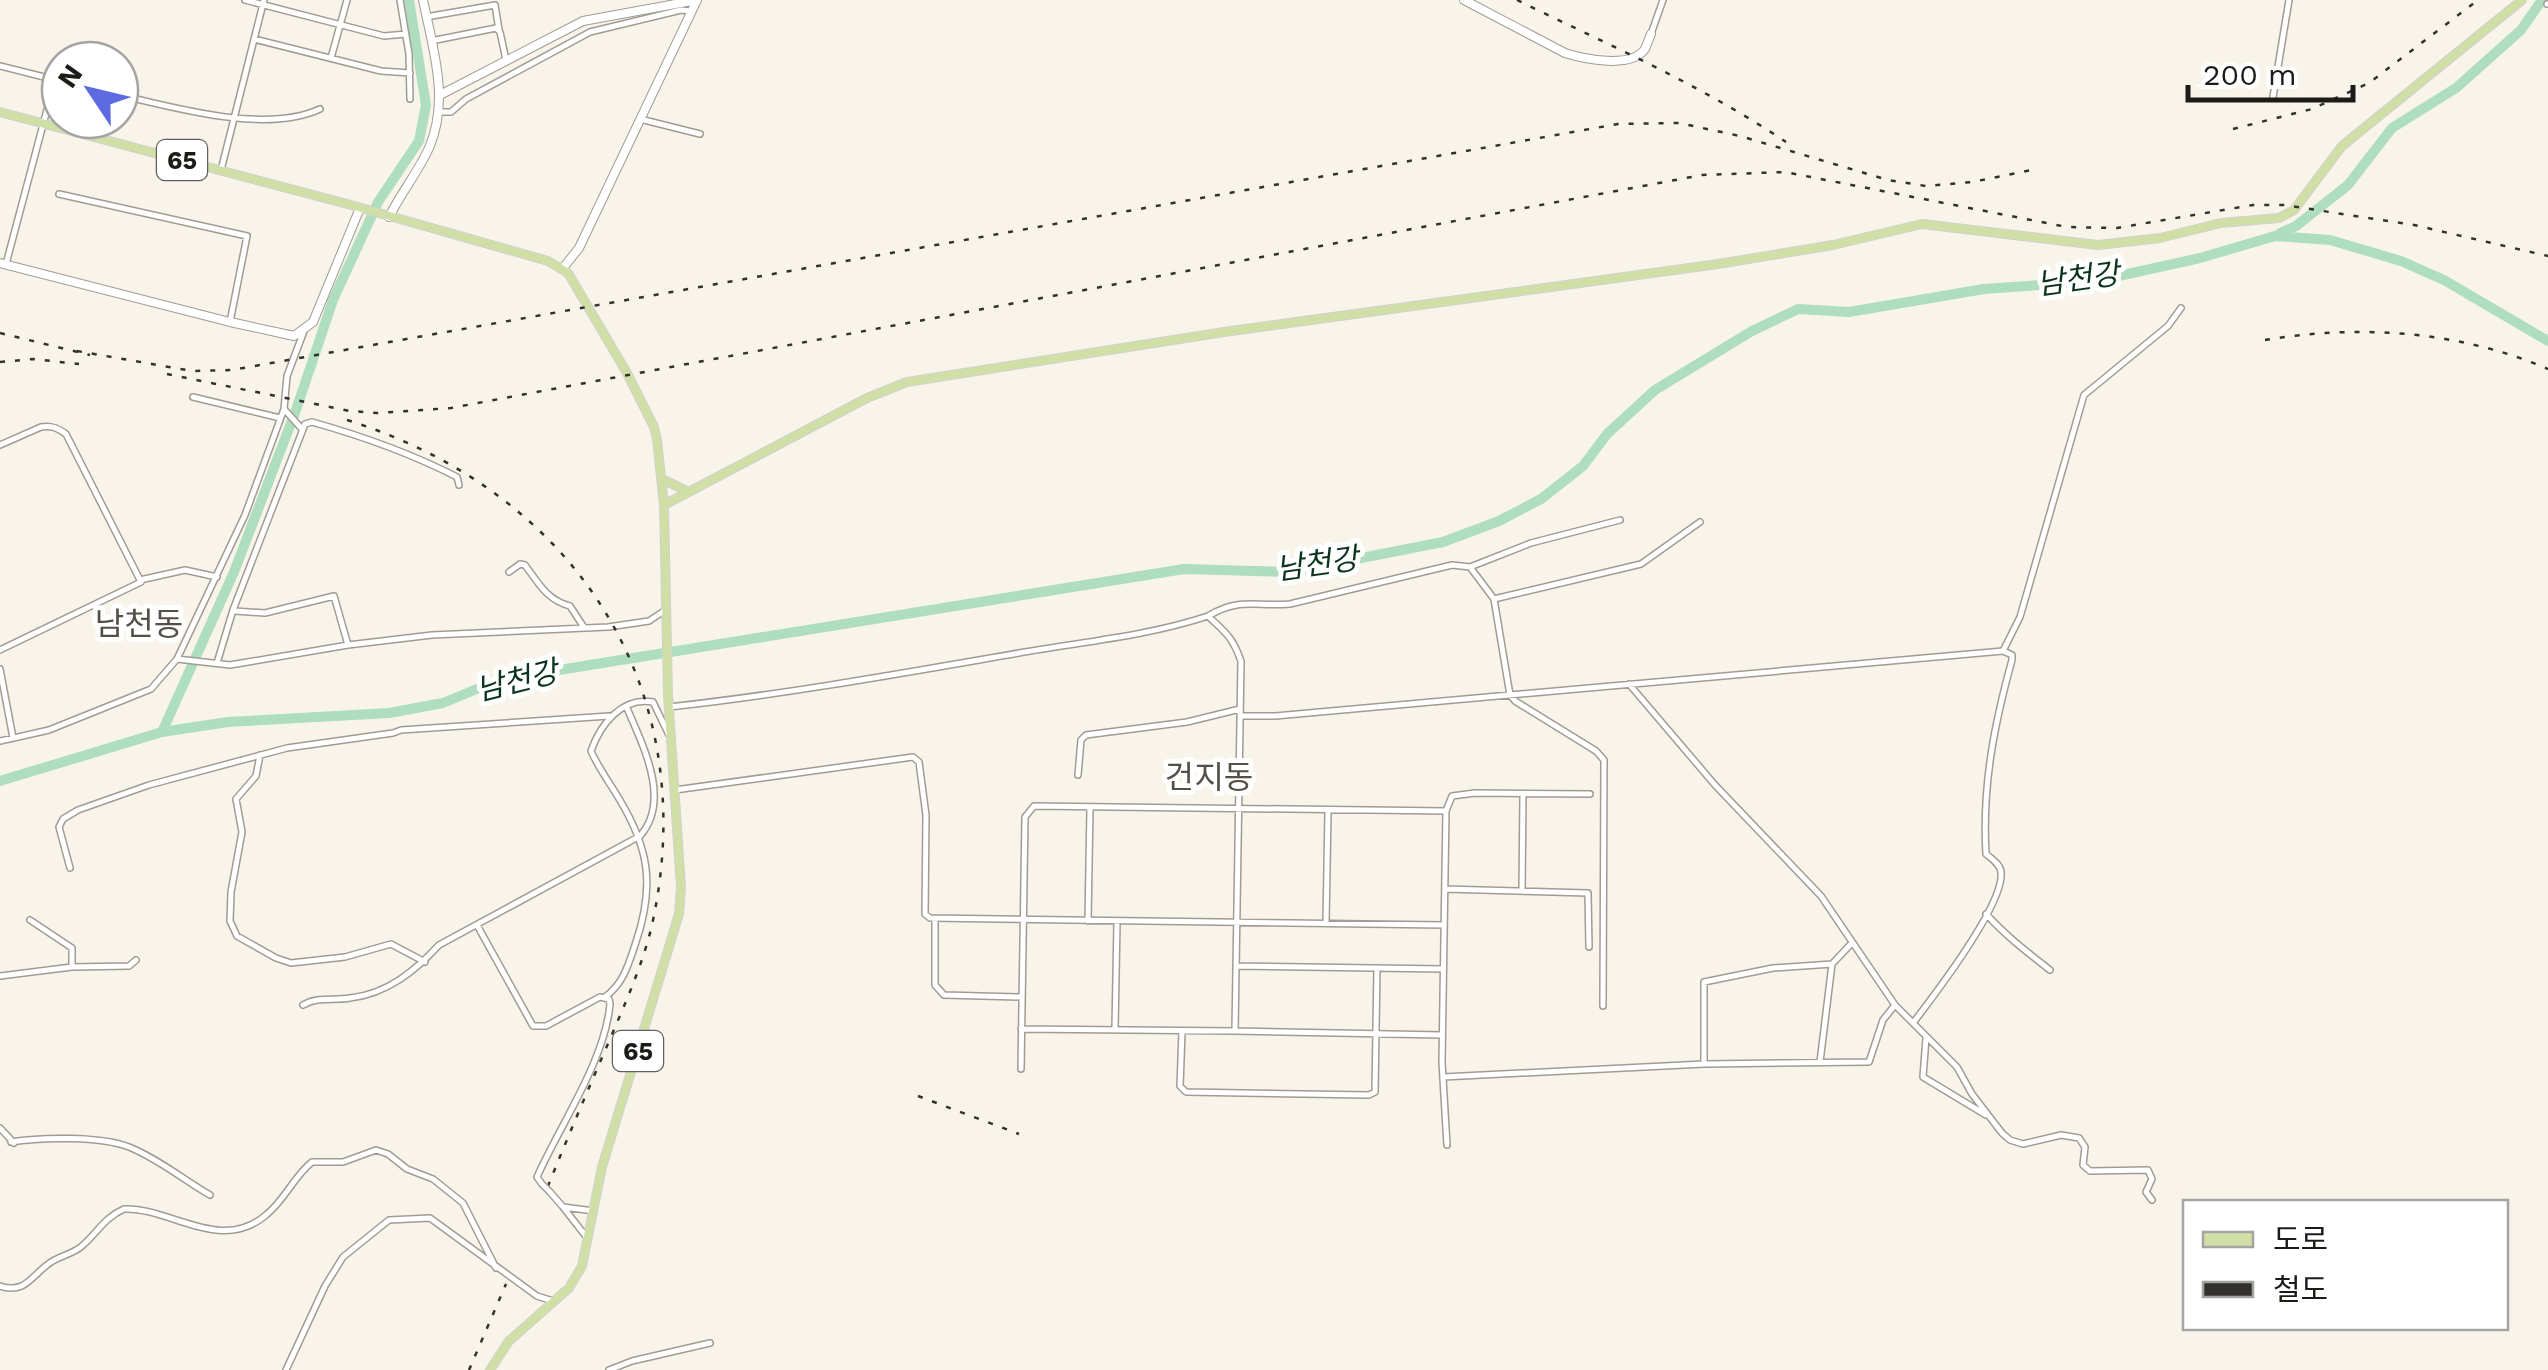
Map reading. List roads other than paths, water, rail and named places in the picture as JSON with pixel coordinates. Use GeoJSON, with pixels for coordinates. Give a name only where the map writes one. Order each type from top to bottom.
{"type":"FeatureCollection","features":[{"type":"Feature","properties":{"kind":"main road"},"geometry":{"type":"LineString","coordinates":[[664,506],[866,398],[907,382],[1224,332],[1718,264],[1832,246],[1922,224],[2098,245],[2160,238],[2221,223],[2279,218],[2294,210],[2342,146],[2522,0]]}},
{"type":"Feature","properties":{"kind":"main road","name":"65"},"geometry":{"type":"LineString","coordinates":[[0,112],[40,123]]}},
{"type":"Feature","properties":{"kind":"main road","name":"65"},"geometry":{"type":"LineString","coordinates":[[105,140],[362,208],[563,268],[590,306],[654,428],[664,506],[679,914],[602,1166],[579,1274],[554,1302],[508,1341],[490,1370]]}},
{"type":"Feature","properties":{"kind":"main road"},"geometry":{"type":"LineString","coordinates":[[662,479],[689,492]]}},
{"type":"Feature","properties":{"kind":"street"},"geometry":{"type":"LineString","coordinates":[[244,0],[264,2],[384,36],[406,34]]}},
{"type":"Feature","properties":{"kind":"street"},"geometry":{"type":"LineString","coordinates":[[331,58],[347,0]]}},
{"type":"Feature","properties":{"kind":"street"},"geometry":{"type":"LineString","coordinates":[[400,0],[410,99]]}},
{"type":"Feature","properties":{"kind":"street"},"geometry":{"type":"LineString","coordinates":[[386,216],[422,161],[440,112],[423,0]]}},
{"type":"Feature","properties":{"kind":"street"},"geometry":{"type":"LineString","coordinates":[[1464,0],[1565,53],[1608,60],[1636,56],[1646,48],[1663,0]]}},
{"type":"Feature","properties":{"kind":"street"},"geometry":{"type":"LineString","coordinates":[[2274,97],[2289,0]]}},
{"type":"Feature","properties":{"kind":"street"},"geometry":{"type":"LineString","coordinates":[[220,170],[264,2]]}},
{"type":"Feature","properties":{"kind":"street"},"geometry":{"type":"LineString","coordinates":[[440,95],[584,20],[692,2]]}},
{"type":"Feature","properties":{"kind":"street"},"geometry":{"type":"LineString","coordinates":[[440,112],[452,112],[466,99],[596,30],[692,2]]}},
{"type":"Feature","properties":{"kind":"street"},"geometry":{"type":"LineString","coordinates":[[563,268],[579,248],[692,2]]}},
{"type":"Feature","properties":{"kind":"street"},"geometry":{"type":"LineString","coordinates":[[426,17],[495,5],[506,60]]}},
{"type":"Feature","properties":{"kind":"street"},"geometry":{"type":"LineString","coordinates":[[432,41],[499,30]]}},
{"type":"Feature","properties":{"kind":"street"},"geometry":{"type":"LineString","coordinates":[[254,39],[381,71],[410,72]]}},
{"type":"Feature","properties":{"kind":"street"},"geometry":{"type":"LineString","coordinates":[[536,45],[543,57]]}},
{"type":"Feature","properties":{"kind":"street"},"geometry":{"type":"LineString","coordinates":[[0,66],[40,74]]}},
{"type":"Feature","properties":{"kind":"street"},"geometry":{"type":"LineString","coordinates":[[140,99],[234,117],[282,118],[320,109]]}},
{"type":"Feature","properties":{"kind":"street"},"geometry":{"type":"LineString","coordinates":[[640,119],[700,134]]}},
{"type":"Feature","properties":{"kind":"street"},"geometry":{"type":"LineString","coordinates":[[40,138],[3,264],[288,336],[304,332]]}},
{"type":"Feature","properties":{"kind":"street"},"geometry":{"type":"LineString","coordinates":[[59,194],[247,236],[230,322]]}},
{"type":"Feature","properties":{"kind":"street"},"geometry":{"type":"LineString","coordinates":[[0,741],[82,718],[151,690],[181,660],[245,515],[284,409],[289,370],[304,332],[316,316],[362,208]]}},
{"type":"Feature","properties":{"kind":"street"},"geometry":{"type":"LineString","coordinates":[[2003,651],[2020,617],[2084,395],[2168,326],[2181,308]]}},
{"type":"Feature","properties":{"kind":"street"},"geometry":{"type":"LineString","coordinates":[[193,397],[280,418]]}},
{"type":"Feature","properties":{"kind":"street"},"geometry":{"type":"LineString","coordinates":[[284,409],[302,428]]}},
{"type":"Feature","properties":{"kind":"street"},"geometry":{"type":"LineString","coordinates":[[217,663],[302,428],[312,422],[369,438],[457,476],[459,485]]}},
{"type":"Feature","properties":{"kind":"street"},"geometry":{"type":"LineString","coordinates":[[0,445],[48,426],[66,434],[131,564],[140,580],[144,580]]}},
{"type":"Feature","properties":{"kind":"street"},"geometry":{"type":"LineString","coordinates":[[669,707],[748,698],[1162,628],[1244,601],[1270,606],[1290,604],[1452,566],[1470,567],[1531,543],[1620,520]]}},
{"type":"Feature","properties":{"kind":"street"},"geometry":{"type":"LineString","coordinates":[[1494,599],[1641,564],[1700,522]]}},
{"type":"Feature","properties":{"kind":"street"},"geometry":{"type":"LineString","coordinates":[[509,572],[525,565],[553,602],[574,610],[583,626]]}},
{"type":"Feature","properties":{"kind":"street"},"geometry":{"type":"LineString","coordinates":[[1470,567],[1494,599],[1510,694],[1515,701],[1596,750],[1604,760],[1603,1006]]}},
{"type":"Feature","properties":{"kind":"street"},"geometry":{"type":"LineString","coordinates":[[0,650],[144,580],[186,570],[218,576]]}},
{"type":"Feature","properties":{"kind":"street"},"geometry":{"type":"LineString","coordinates":[[234,610],[264,612],[334,596],[348,645]]}},
{"type":"Feature","properties":{"kind":"street"},"geometry":{"type":"LineString","coordinates":[[181,660],[249,663],[348,645],[453,634],[636,624],[650,621],[667,609]]}},
{"type":"Feature","properties":{"kind":"street"},"geometry":{"type":"LineString","coordinates":[[1208,616],[1232,637],[1241,661],[1235,1031]]}},
{"type":"Feature","properties":{"kind":"street"},"geometry":{"type":"LineString","coordinates":[[1078,776],[1086,735],[1240,712],[1275,716],[2003,651],[2012,655],[2012,660],[1990,754],[1985,820],[1986,854],[1998,864],[2001,877],[1986,914],[1944,984],[1913,1023]]}},
{"type":"Feature","properties":{"kind":"street"},"geometry":{"type":"LineString","coordinates":[[0,669],[13,738]]}},
{"type":"Feature","properties":{"kind":"street"},"geometry":{"type":"LineString","coordinates":[[1629,684],[1714,784],[1821,896],[1895,1005],[1957,1067],[1995,1124]]}},
{"type":"Feature","properties":{"kind":"street"},"geometry":{"type":"LineString","coordinates":[[70,868],[59,827],[78,810],[287,748],[394,734],[400,730],[608,716],[640,701],[652,702],[671,740]]}},
{"type":"Feature","properties":{"kind":"street"},"geometry":{"type":"LineString","coordinates":[[303,1004],[314,998],[366,995],[400,980],[425,962],[439,945],[640,836],[652,814],[653,786],[650,762],[627,708]]}},
{"type":"Feature","properties":{"kind":"street"},"geometry":{"type":"LineString","coordinates":[[477,924],[533,1026],[546,1026],[605,997],[620,984],[646,906],[648,873],[640,836],[590,751],[608,716]]}},
{"type":"Feature","properties":{"kind":"street"},"geometry":{"type":"LineString","coordinates":[[260,756],[256,776],[236,799],[242,841],[230,909],[236,936],[283,962],[332,959],[391,944],[425,962]]}},
{"type":"Feature","properties":{"kind":"street"},"geometry":{"type":"LineString","coordinates":[[675,790],[913,757],[919,762],[926,815],[925,914],[935,919],[1445,925]]}},
{"type":"Feature","properties":{"kind":"street"},"geometry":{"type":"LineString","coordinates":[[1522,890],[1523,793]]}},
{"type":"Feature","properties":{"kind":"street"},"geometry":{"type":"LineString","coordinates":[[1447,1145],[1443,1077],[1446,811],[1452,796],[1590,794]]}},
{"type":"Feature","properties":{"kind":"street"},"geometry":{"type":"LineString","coordinates":[[1021,1069],[1026,813],[1034,806],[1446,811]]}},
{"type":"Feature","properties":{"kind":"street"},"geometry":{"type":"LineString","coordinates":[[1088,921],[1090,808]]}},
{"type":"Feature","properties":{"kind":"street"},"geometry":{"type":"LineString","coordinates":[[1326,923],[1328,810]]}},
{"type":"Feature","properties":{"kind":"street"},"geometry":{"type":"LineString","coordinates":[[1446,889],[1588,893],[1589,947]]}},
{"type":"Feature","properties":{"kind":"street"},"geometry":{"type":"LineString","coordinates":[[1986,914],[2010,942],[2050,970]]}},
{"type":"Feature","properties":{"kind":"street"},"geometry":{"type":"LineString","coordinates":[[935,919],[935,984],[939,992],[1021,997]]}},
{"type":"Feature","properties":{"kind":"street"},"geometry":{"type":"LineString","coordinates":[[30,920],[72,948],[72,966]]}},
{"type":"Feature","properties":{"kind":"street"},"geometry":{"type":"LineString","coordinates":[[1115,1029],[1117,921]]}},
{"type":"Feature","properties":{"kind":"street"},"geometry":{"type":"LineString","coordinates":[[1820,1062],[1832,964],[1850,944]]}},
{"type":"Feature","properties":{"kind":"street"},"geometry":{"type":"LineString","coordinates":[[0,976],[72,966],[129,966],[136,960]]}},
{"type":"Feature","properties":{"kind":"street"},"geometry":{"type":"LineString","coordinates":[[1704,1064],[1704,982],[1774,968],[1832,964]]}},
{"type":"Feature","properties":{"kind":"street"},"geometry":{"type":"LineString","coordinates":[[1236,966],[1444,969]]}},
{"type":"Feature","properties":{"kind":"street"},"geometry":{"type":"LineString","coordinates":[[1182,1032],[1180,1086],[1186,1092],[1373,1093],[1377,968]]}},
{"type":"Feature","properties":{"kind":"street"},"geometry":{"type":"LineString","coordinates":[[588,1240],[537,1176],[577,1100],[601,1039],[610,1004],[605,997]]}},
{"type":"Feature","properties":{"kind":"street"},"geometry":{"type":"LineString","coordinates":[[1443,1077],[1704,1064],[1869,1062],[1883,1020],[1895,1005]]}},
{"type":"Feature","properties":{"kind":"street"},"geometry":{"type":"LineString","coordinates":[[1021,1030],[1443,1035]]}},
{"type":"Feature","properties":{"kind":"street"},"geometry":{"type":"LineString","coordinates":[[1926,1038],[1923,1077],[1980,1110],[2016,1143],[2034,1144],[2065,1135],[2079,1138],[2084,1148],[2083,1164],[2090,1171],[2148,1170],[2152,1179],[2146,1192],[2152,1200]]}},
{"type":"Feature","properties":{"kind":"street"},"geometry":{"type":"LineString","coordinates":[[0,1128],[14,1144],[120,1144],[210,1195]]}},
{"type":"Feature","properties":{"kind":"street"},"geometry":{"type":"LineString","coordinates":[[0,1286],[18,1289],[30,1282],[50,1262],[78,1250],[108,1217],[124,1209],[208,1230],[248,1226],[273,1209],[312,1162],[342,1162],[369,1150],[388,1154],[456,1196],[496,1268]]}},
{"type":"Feature","properties":{"kind":"street"},"geometry":{"type":"LineString","coordinates":[[563,1207],[594,1210]]}},
{"type":"Feature","properties":{"kind":"street"},"geometry":{"type":"LineString","coordinates":[[286,1370],[325,1286],[343,1257],[389,1220],[430,1218],[537,1296],[554,1302]]}},
{"type":"Feature","properties":{"kind":"street"},"geometry":{"type":"LineString","coordinates":[[609,1370],[632,1360],[710,1343]]}},
{"type":"Feature","properties":{"kind":"waterway"},"geometry":{"type":"LineString","coordinates":[[162,732],[234,572],[333,300],[378,202],[419,141],[426,105],[409,0]]}},
{"type":"Feature","properties":{"kind":"waterway"},"geometry":{"type":"LineString","coordinates":[[2280,233],[2296,226],[2348,185],[2392,128],[2456,88],[2521,30],[2542,0]]}},
{"type":"Feature","properties":{"kind":"waterway","name":"남천강"},"geometry":{"type":"LineString","coordinates":[[0,781],[162,732],[228,722],[389,713],[443,703],[489,684],[559,670],[1184,569],[1290,572],[1443,542],[1499,521],[1541,499],[1583,466],[1607,434],[1655,390],[1752,331],[1798,309],[1849,312],[1984,289],[2096,281],[2200,258],[2275,236],[2330,240],[2401,261],[2444,280],[2548,341]]}},
{"type":"Feature","properties":{"kind":"railway"},"geometry":{"type":"LineString","coordinates":[[1517,0],[1688,84],[1786,142]]}},
{"type":"Feature","properties":{"kind":"railway"},"geometry":{"type":"LineString","coordinates":[[2233,129],[2312,109],[2369,83],[2478,0]]}},
{"type":"Feature","properties":{"kind":"railway"},"geometry":{"type":"LineString","coordinates":[[77,351],[192,371],[232,370],[1618,124],[1679,123],[1740,136],[1888,180],[1926,186],[2032,170]]}},
{"type":"Feature","properties":{"kind":"railway"},"geometry":{"type":"LineString","coordinates":[[167,374],[350,411],[451,408],[1702,175],[1785,172],[2067,227],[2117,228],[2253,205],[2284,205],[2414,225],[2548,256]]}},
{"type":"Feature","properties":{"kind":"railway"},"geometry":{"type":"LineString","coordinates":[[2265,340],[2336,332],[2409,334],[2480,346],[2548,369]]}},
{"type":"Feature","properties":{"kind":"railway"},"geometry":{"type":"LineString","coordinates":[[0,333],[90,355]]}},
{"type":"Feature","properties":{"kind":"railway"},"geometry":{"type":"LineString","coordinates":[[0,362],[33,359],[79,364]]}},
{"type":"Feature","properties":{"kind":"railway"},"geometry":{"type":"LineString","coordinates":[[347,420],[427,452],[498,496],[557,548],[604,610],[638,680],[658,756],[663,838],[652,925],[632,986],[548,1186]]}},
{"type":"Feature","properties":{"kind":"railway"},"geometry":{"type":"LineString","coordinates":[[918,1096],[1019,1134]]}},
{"type":"Feature","properties":{"kind":"railway"},"geometry":{"type":"LineString","coordinates":[[469,1370],[506,1284]]}},
{"type":"Feature","properties":{"kind":"district","name":"남천동"},"geometry":{"type":"Point","coordinates":[139,624]}},
{"type":"Feature","properties":{"kind":"district","name":"건지동"},"geometry":{"type":"Point","coordinates":[1209,777]}}]}
